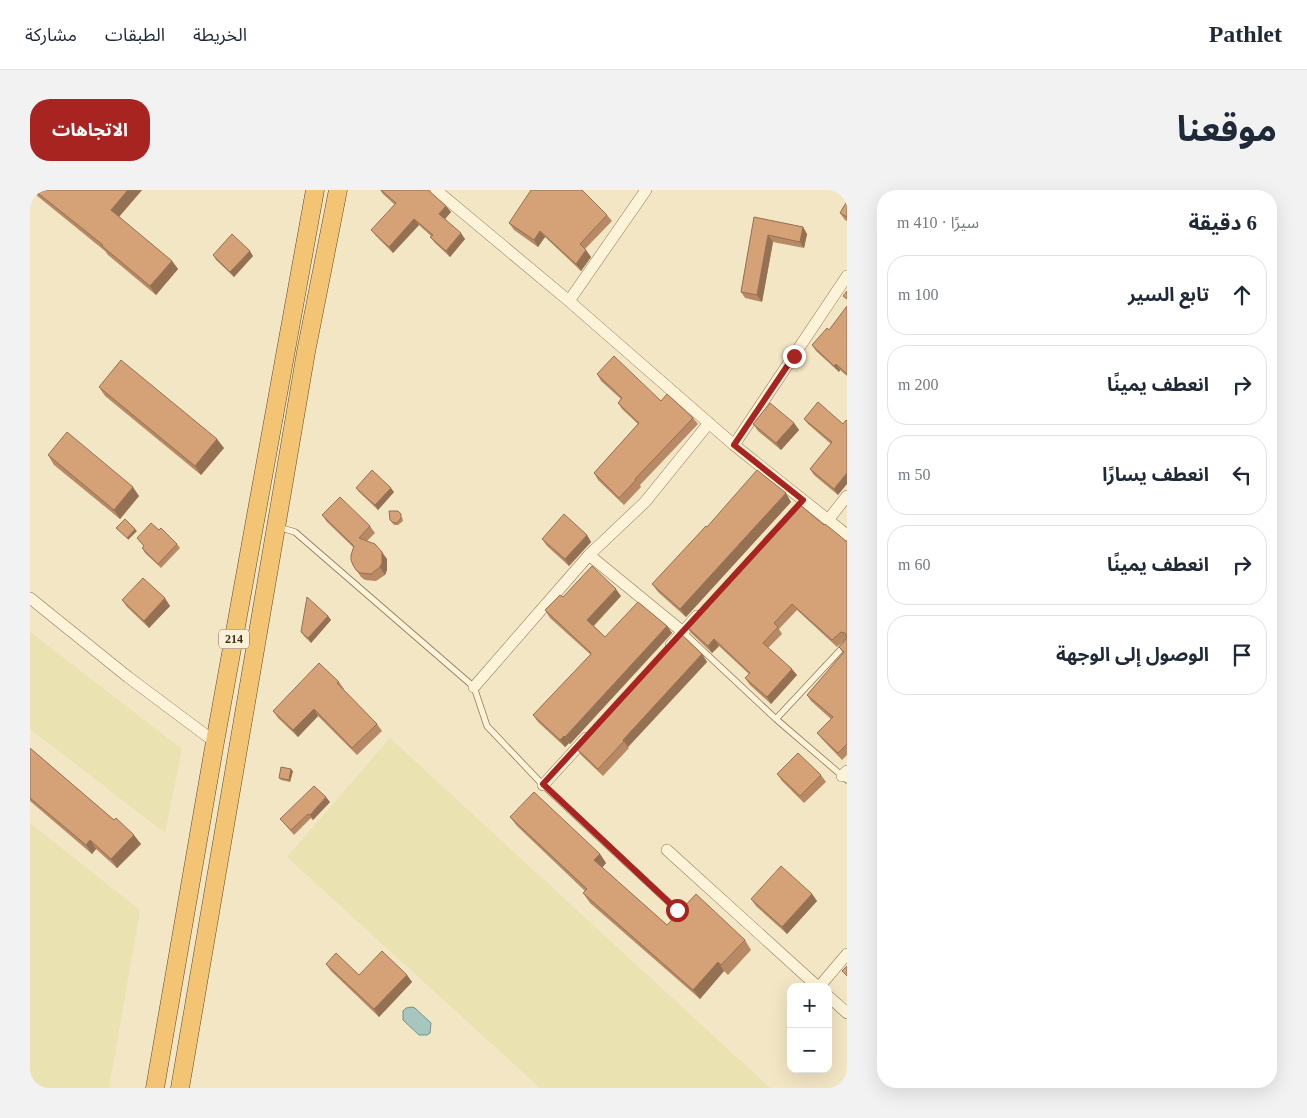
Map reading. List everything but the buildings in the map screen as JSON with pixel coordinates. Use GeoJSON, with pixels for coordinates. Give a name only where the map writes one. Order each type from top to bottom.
{"type":"FeatureCollection","features":[{"type":"Feature","properties":{"kind":"highway","name":"214"},"geometry":{"type":"LineString","coordinates":[[155,1088],[215,742],[315,190]]}},
{"type":"Feature","properties":{"kind":"highway","name":"214"},"geometry":{"type":"LineString","coordinates":[[180,1088],[306,352],[338,190]]}},
{"type":"Feature","properties":{"kind":"street"},"geometry":{"type":"LineString","coordinates":[[436,190],[570,301],[799,503],[828,520],[847,535]]}},
{"type":"Feature","properties":{"kind":"street"},"geometry":{"type":"LineString","coordinates":[[570,301],[646,190]]}},
{"type":"Feature","properties":{"kind":"street"},"geometry":{"type":"LineString","coordinates":[[734,445],[847,276]]}},
{"type":"Feature","properties":{"kind":"street"},"geometry":{"type":"LineString","coordinates":[[474,688],[588,555],[645,502],[709,423]]}},
{"type":"Feature","properties":{"kind":"street"},"geometry":{"type":"LineString","coordinates":[[828,520],[847,496]]}},
{"type":"Feature","properties":{"kind":"street"},"geometry":{"type":"LineString","coordinates":[[588,555],[683,632]]}},
{"type":"Feature","properties":{"kind":"street"},"geometry":{"type":"LineString","coordinates":[[30,598],[128,677],[215,742]]}},
{"type":"Feature","properties":{"kind":"street"},"geometry":{"type":"LineString","coordinates":[[663,654],[703,610]]}},
{"type":"Feature","properties":{"kind":"street"},"geometry":{"type":"LineString","coordinates":[[543,784],[596,726]]}},
{"type":"Feature","properties":{"kind":"street"},"geometry":{"type":"LineString","coordinates":[[667,850],[815,983]]}},
{"type":"Feature","properties":{"kind":"street"},"geometry":{"type":"LineString","coordinates":[[822,983],[847,954]]}},
{"type":"Feature","properties":{"kind":"street"},"geometry":{"type":"LineString","coordinates":[[832,1000],[847,1013]]}},
{"type":"Feature","properties":{"kind":"lane"},"geometry":{"type":"LineString","coordinates":[[276,526],[295,532],[474,688],[487,726],[543,784],[677,910]]}},
{"type":"Feature","properties":{"kind":"lane"},"geometry":{"type":"LineString","coordinates":[[683,632],[776,719],[845,776]]}},
{"type":"Feature","properties":{"kind":"lane"},"geometry":{"type":"LineString","coordinates":[[776,719],[847,643]]}},
{"type":"Feature","properties":{"kind":"shaded area"},"geometry":{"type":"Polygon","coordinates":[[[30,632],[182,749],[165,833],[30,729],[30,632]]]}},
{"type":"Feature","properties":{"kind":"shaded area"},"geometry":{"type":"Polygon","coordinates":[[[390,738],[770,1088],[540,1088],[287,857],[390,738]]]}},
{"type":"Feature","properties":{"kind":"shaded area"},"geometry":{"type":"Polygon","coordinates":[[[30,823],[140,910],[109,1088],[30,1088],[30,823]]]}},
{"type":"Feature","properties":{"kind":"water"},"geometry":{"type":"Polygon","coordinates":[[[412,1007],[431,1023],[430,1033],[427,1035],[419,1035],[403,1020],[403,1011],[406,1008],[412,1007]]]}},
{"type":"Feature","properties":{"kind":"route"},"geometry":{"type":"LineString","coordinates":[[677,910],[543,784],[803,500],[734,445],[794,356]]}}]}
